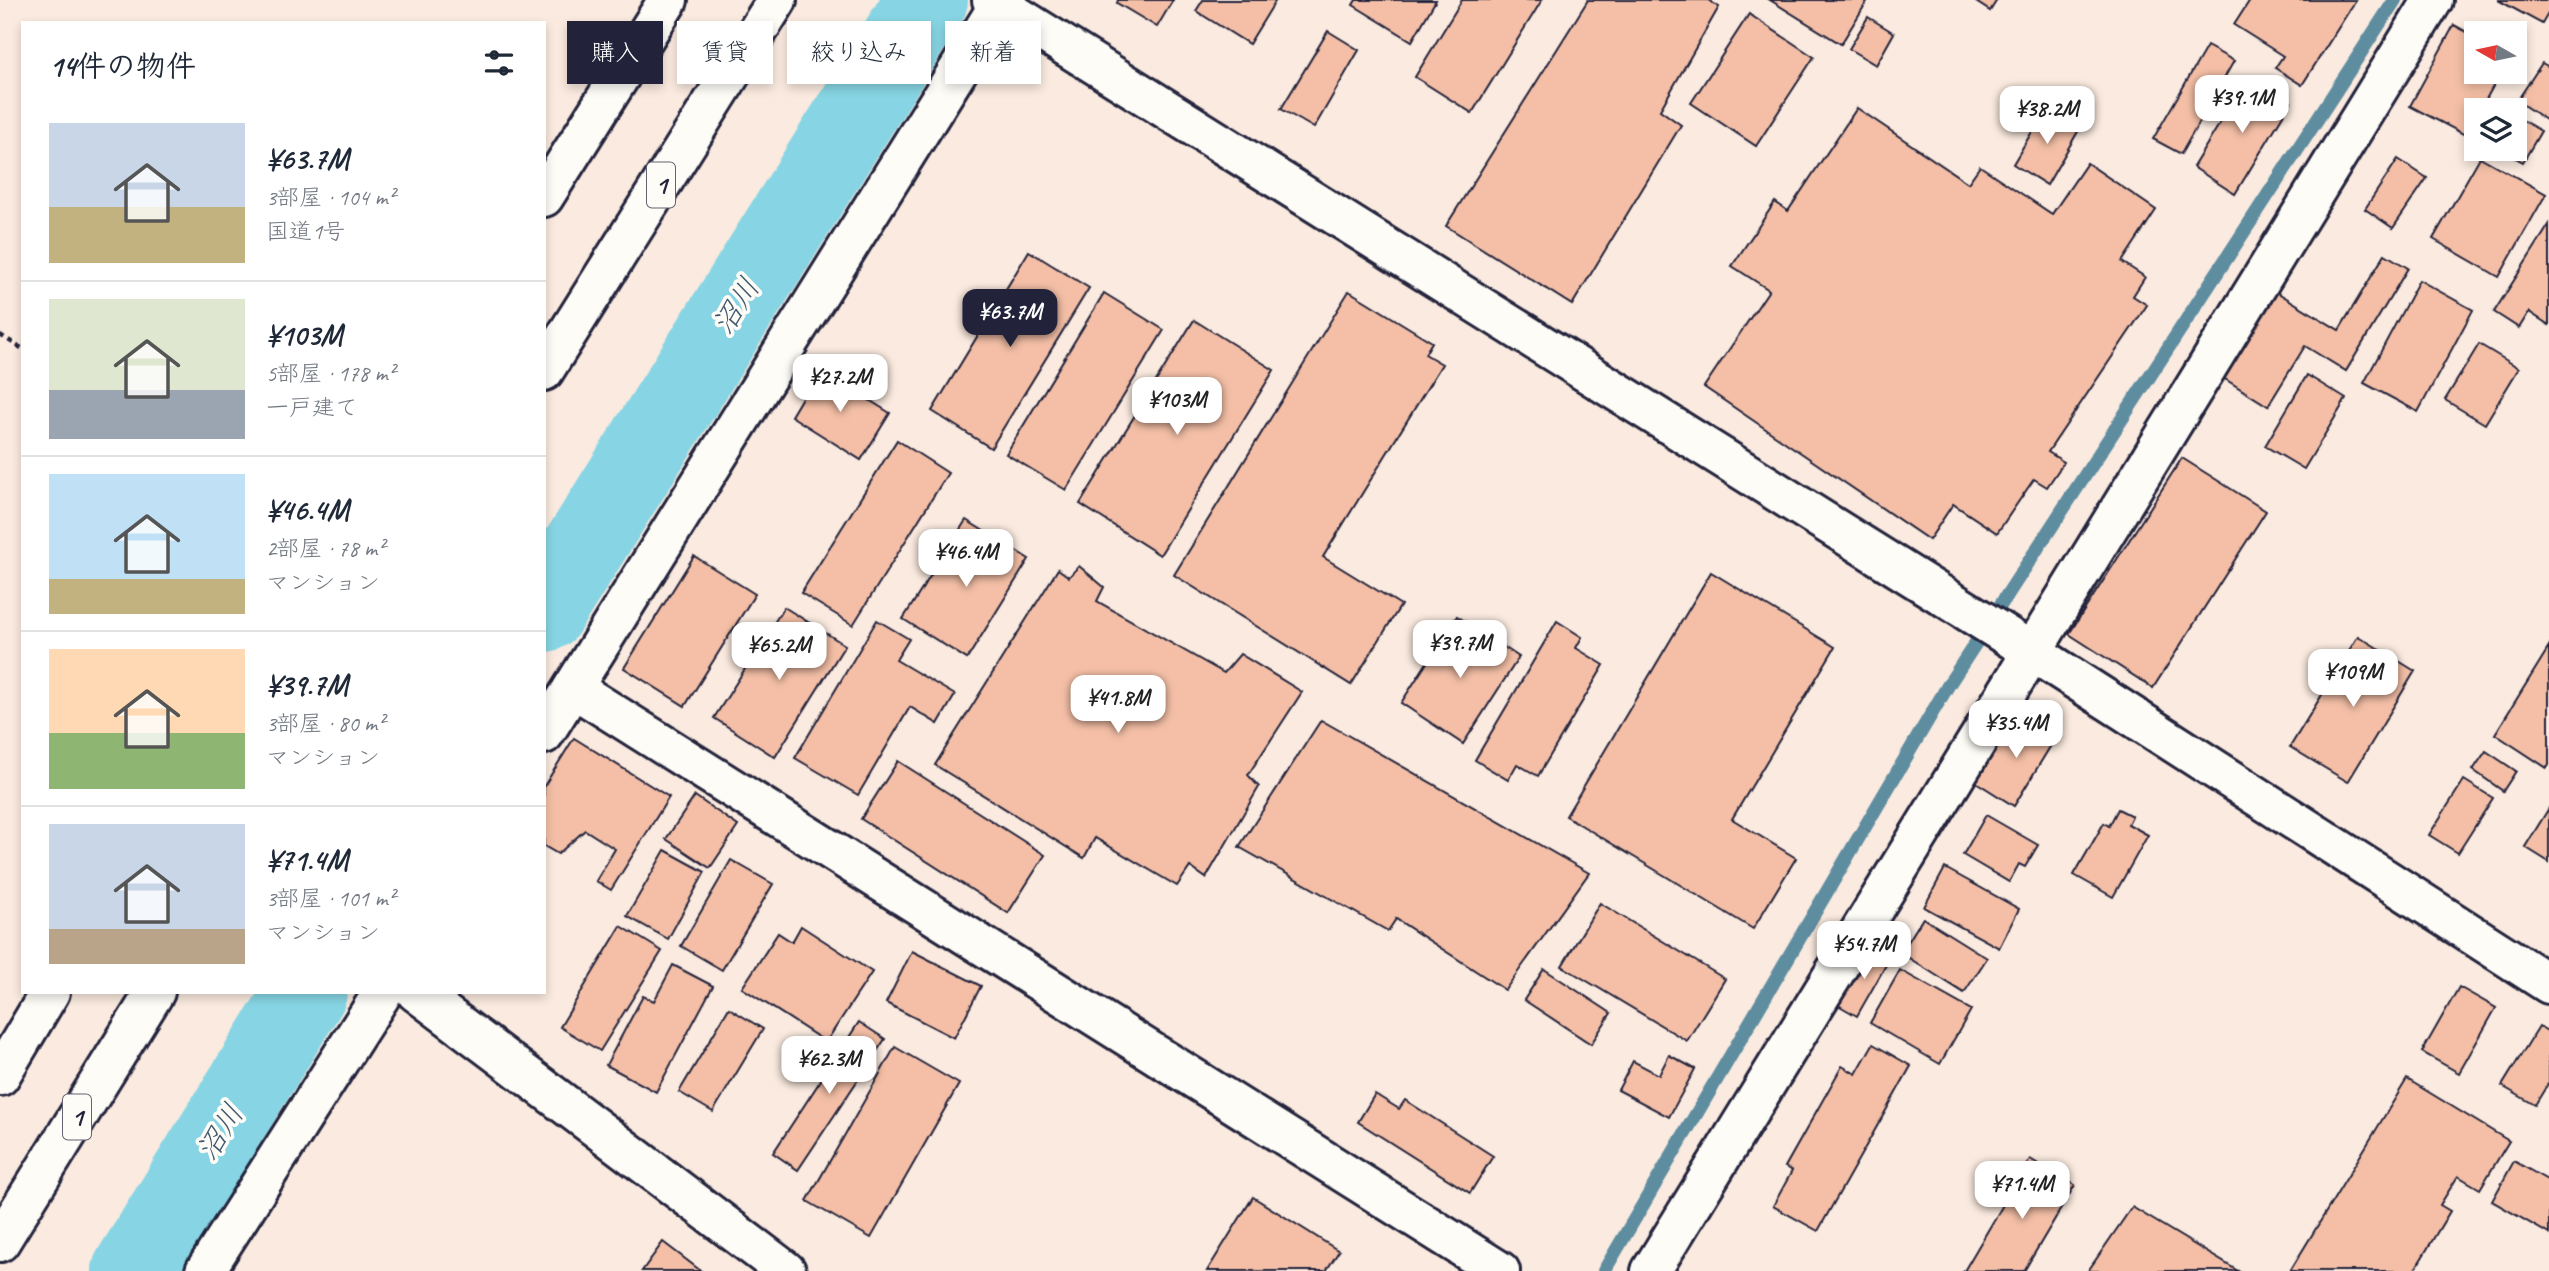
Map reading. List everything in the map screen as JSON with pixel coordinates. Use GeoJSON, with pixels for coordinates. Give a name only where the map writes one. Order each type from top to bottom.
{"type":"FeatureCollection","features":[{"type":"Feature","properties":{"kind":"main road"},"geometry":{"type":"LineString","coordinates":[[546,195],[668,0]]}},
{"type":"Feature","properties":{"kind":"main road","name":"1"},"geometry":{"type":"LineString","coordinates":[[546,368],[778,0]]}},
{"type":"Feature","properties":{"kind":"main road"},"geometry":{"type":"LineString","coordinates":[[1651,1271],[2433,0]]}},
{"type":"Feature","properties":{"kind":"main road"},"geometry":{"type":"LineString","coordinates":[[546,731],[998,2],[2031,651],[2549,984]]}},
{"type":"Feature","properties":{"kind":"main road"},"geometry":{"type":"LineString","coordinates":[[573,688],[1500,1271]]}},
{"type":"Feature","properties":{"kind":"main road"},"geometry":{"type":"LineString","coordinates":[[0,1076],[49,994]]}},
{"type":"Feature","properties":{"kind":"main road","name":"1"},"geometry":{"type":"LineString","coordinates":[[0,1242],[154,994]]}},
{"type":"Feature","properties":{"kind":"main road"},"geometry":{"type":"LineString","coordinates":[[205,1271],[382,994]]}},
{"type":"Feature","properties":{"kind":"main road"},"geometry":{"type":"LineString","coordinates":[[419,994],[786,1271]]}},
{"type":"Feature","properties":{"kind":"path"},"geometry":{"type":"LineString","coordinates":[[0,335],[21,348]]}},
{"type":"Feature","properties":{"kind":"building"},"geometry":{"type":"Polygon","coordinates":[[[1118,0],[1173,0],[1157,27],[1117,3],[1118,0]]]}},
{"type":"Feature","properties":{"kind":"building"},"geometry":{"type":"Polygon","coordinates":[[[1203,0],[1276,0],[1249,44],[1196,11],[1203,0]]]}},
{"type":"Feature","properties":{"kind":"building"},"geometry":{"type":"Polygon","coordinates":[[[1356,0],[1436,0],[1412,41],[1353,5],[1356,0]]]}},
{"type":"Feature","properties":{"kind":"building"},"geometry":{"type":"Polygon","coordinates":[[[1462,0],[1542,0],[1472,113],[1415,77],[1462,0]]]}},
{"type":"Feature","properties":{"kind":"building"},"geometry":{"type":"Polygon","coordinates":[[[1588,0],[1708,0],[1719,7],[1660,110],[1681,125],[1572,305],[1446,226],[1588,0]]]}},
{"type":"Feature","properties":{"kind":"building"},"geometry":{"type":"Polygon","coordinates":[[[1770,0],[1868,0],[1841,44],[1770,0]]]}},
{"type":"Feature","properties":{"kind":"building"},"geometry":{"type":"Polygon","coordinates":[[[1973,0],[1997,0],[1990,11],[1973,0]]]}},
{"type":"Feature","properties":{"kind":"building"},"geometry":{"type":"Polygon","coordinates":[[[2250,0],[2356,0],[2302,85],[2275,68],[2283,56],[2234,25],[2250,0]]]}},
{"type":"Feature","properties":{"kind":"building"},"geometry":{"type":"Polygon","coordinates":[[[2498,0],[2549,0],[2549,12],[2542,24],[2498,0]]]}},
{"type":"Feature","properties":{"kind":"building"},"geometry":{"type":"Polygon","coordinates":[[[1749,14],[1814,57],[1756,146],[1691,103],[1749,14]]]}},
{"type":"Feature","properties":{"kind":"building"},"geometry":{"type":"Polygon","coordinates":[[[1868,17],[1894,33],[1876,65],[1849,49],[1868,17]]]}},
{"type":"Feature","properties":{"kind":"building"},"geometry":{"type":"Polygon","coordinates":[[[2454,25],[2464,30],[2464,84],[2494,84],[2487,98],[2464,98],[2464,134],[2410,106],[2454,25]]]}},
{"type":"Feature","properties":{"kind":"building"},"geometry":{"type":"Polygon","coordinates":[[[1328,31],[1359,50],[1314,128],[1281,109],[1328,31]]]}},
{"type":"Feature","properties":{"kind":"building"},"geometry":{"type":"Polygon","coordinates":[[[2207,46],[2234,61],[2181,154],[2153,139],[2207,46]]]}},
{"type":"Feature","properties":{"kind":"building"},"geometry":{"type":"Polygon","coordinates":[[[2542,63],[2549,67],[2549,116],[2546,120],[2527,108],[2527,98],[2519,98],[2542,63]]]}},
{"type":"Feature","properties":{"kind":"building"},"geometry":{"type":"Polygon","coordinates":[[[2249,76],[2291,102],[2235,194],[2193,167],[2249,76]]]}},
{"type":"Feature","properties":{"kind":"building"},"geometry":{"type":"Polygon","coordinates":[[[1857,108],[1968,183],[1980,166],[2052,214],[2087,163],[2156,210],[2122,262],[2145,277],[2133,296],[2147,305],[2048,452],[2064,462],[2047,487],[2034,479],[1997,533],[1953,504],[1929,540],[1704,387],[1769,290],[1732,266],[1775,202],[1788,211],[1857,108]]]}},
{"type":"Feature","properties":{"kind":"building"},"geometry":{"type":"Polygon","coordinates":[[[2046,108],[2080,128],[2047,185],[2013,164],[2046,108]]]}},
{"type":"Feature","properties":{"kind":"building"},"geometry":{"type":"Polygon","coordinates":[[[2527,123],[2541,131],[2527,155],[2527,123]]]}},
{"type":"Feature","properties":{"kind":"building"},"geometry":{"type":"Polygon","coordinates":[[[2398,159],[2427,178],[2393,228],[2365,209],[2398,159]]]}},
{"type":"Feature","properties":{"kind":"building"},"geometry":{"type":"Polygon","coordinates":[[[2478,161],[2487,161],[2546,194],[2499,277],[2433,239],[2478,161]]]}},
{"type":"Feature","properties":{"kind":"building"},"geometry":{"type":"Polygon","coordinates":[[[2549,225],[2549,325],[2529,312],[2519,328],[2494,312],[2549,225]]]}},
{"type":"Feature","properties":{"kind":"building"},"geometry":{"type":"Polygon","coordinates":[[[1029,251],[1089,288],[991,448],[932,411],[1029,251]]]}},
{"type":"Feature","properties":{"kind":"building"},"geometry":{"type":"Polygon","coordinates":[[[2385,254],[2408,268],[2346,371],[2305,346],[2268,406],[2217,374],[2270,288],[2339,330],[2385,254]]]}},
{"type":"Feature","properties":{"kind":"building"},"geometry":{"type":"Polygon","coordinates":[[[2419,280],[2473,310],[2418,412],[2364,383],[2419,280]]]}},
{"type":"Feature","properties":{"kind":"building"},"geometry":{"type":"Polygon","coordinates":[[[1349,291],[1432,342],[1425,354],[1442,364],[1323,557],[1401,605],[1351,685],[1174,575],[1349,291]]]}},
{"type":"Feature","properties":{"kind":"building"},"geometry":{"type":"Polygon","coordinates":[[[1104,293],[1164,330],[1066,490],[1006,454],[1104,293]]]}},
{"type":"Feature","properties":{"kind":"building"},"geometry":{"type":"Polygon","coordinates":[[[1194,320],[1274,370],[1160,555],[1080,504],[1194,320]]]}},
{"type":"Feature","properties":{"kind":"building"},"geometry":{"type":"Polygon","coordinates":[[[2479,344],[2519,368],[2485,424],[2445,400],[2479,344]]]}},
{"type":"Feature","properties":{"kind":"building"},"geometry":{"type":"Polygon","coordinates":[[[819,369],[890,413],[861,460],[791,416],[819,369]]]}},
{"type":"Feature","properties":{"kind":"building"},"geometry":{"type":"Polygon","coordinates":[[[2307,375],[2346,399],[2304,469],[2265,446],[2307,375]]]}},
{"type":"Feature","properties":{"kind":"building"},"geometry":{"type":"Polygon","coordinates":[[[897,440],[948,473],[853,625],[801,593],[897,440]]]}},
{"type":"Feature","properties":{"kind":"building"},"geometry":{"type":"Polygon","coordinates":[[[2182,458],[2266,511],[2153,688],[2069,634],[2182,458]]]}},
{"type":"Feature","properties":{"kind":"building"},"geometry":{"type":"Polygon","coordinates":[[[966,520],[1029,559],[967,659],[903,619],[966,520]]]}},
{"type":"Feature","properties":{"kind":"building"},"geometry":{"type":"Polygon","coordinates":[[[694,556],[755,594],[685,706],[624,668],[694,556]]]}},
{"type":"Feature","properties":{"kind":"building"},"geometry":{"type":"Polygon","coordinates":[[[1079,566],[1104,587],[1097,601],[1224,673],[1240,654],[1302,692],[1248,775],[1259,787],[1206,878],[1190,867],[1177,886],[1095,838],[1084,858],[935,765],[1058,569],[1069,577],[1079,566]]]}},
{"type":"Feature","properties":{"kind":"building"},"geometry":{"type":"Polygon","coordinates":[[[1711,572],[1835,647],[1732,819],[1796,858],[1753,929],[1566,816],[1711,572]]]}},
{"type":"Feature","properties":{"kind":"building"},"geometry":{"type":"Polygon","coordinates":[[[784,607],[845,645],[775,757],[714,718],[784,607]]]}},
{"type":"Feature","properties":{"kind":"building"},"geometry":{"type":"Polygon","coordinates":[[[1457,616],[1519,657],[1463,744],[1401,703],[1457,616]]]}},
{"type":"Feature","properties":{"kind":"building"},"geometry":{"type":"Polygon","coordinates":[[[877,620],[909,639],[896,660],[955,695],[938,724],[910,707],[858,795],[795,758],[877,620]]]}},
{"type":"Feature","properties":{"kind":"building"},"geometry":{"type":"Polygon","coordinates":[[[1557,621],[1582,637],[1576,648],[1604,665],[1538,776],[1517,764],[1508,780],[1475,760],[1557,621]]]}},
{"type":"Feature","properties":{"kind":"building"},"geometry":{"type":"Polygon","coordinates":[[[2358,636],[2415,671],[2348,782],[2290,747],[2358,636]]]}},
{"type":"Feature","properties":{"kind":"building"},"geometry":{"type":"Polygon","coordinates":[[[2549,647],[2549,765],[2547,768],[2495,734],[2549,647]]]}},
{"type":"Feature","properties":{"kind":"building"},"geometry":{"type":"Polygon","coordinates":[[[2018,713],[2056,737],[2014,806],[1976,782],[2018,713]]]}},
{"type":"Feature","properties":{"kind":"building"},"geometry":{"type":"Polygon","coordinates":[[[1321,720],[1589,873],[1505,990],[1396,919],[1388,931],[1239,847],[1321,720]]]}},
{"type":"Feature","properties":{"kind":"building"},"geometry":{"type":"Polygon","coordinates":[[[574,738],[669,797],[611,890],[596,881],[615,849],[585,830],[558,854],[546,847],[546,783],[574,738]]]}},
{"type":"Feature","properties":{"kind":"building"},"geometry":{"type":"Polygon","coordinates":[[[2486,751],[2516,771],[2503,791],[2473,770],[2486,751]]]}},
{"type":"Feature","properties":{"kind":"building"},"geometry":{"type":"Polygon","coordinates":[[[898,761],[1045,855],[1008,913],[861,819],[898,761]]]}},
{"type":"Feature","properties":{"kind":"building"},"geometry":{"type":"Polygon","coordinates":[[[2464,780],[2493,798],[2458,853],[2429,835],[2464,780]]]}},
{"type":"Feature","properties":{"kind":"building"},"geometry":{"type":"Polygon","coordinates":[[[695,796],[738,826],[710,868],[666,839],[695,796]]]}},
{"type":"Feature","properties":{"kind":"building"},"geometry":{"type":"Polygon","coordinates":[[[2549,808],[2549,862],[2525,847],[2549,808]]]}},
{"type":"Feature","properties":{"kind":"building"},"geometry":{"type":"Polygon","coordinates":[[[2118,809],[2132,816],[2128,824],[2148,835],[2113,897],[2074,875],[2104,823],[2109,826],[2118,809]]]}},
{"type":"Feature","properties":{"kind":"building"},"geometry":{"type":"Polygon","coordinates":[[[1986,815],[2038,845],[2025,867],[2019,864],[2009,882],[1963,855],[1986,815]]]}},
{"type":"Feature","properties":{"kind":"building"},"geometry":{"type":"Polygon","coordinates":[[[665,850],[705,872],[668,939],[627,916],[665,850]]]}},
{"type":"Feature","properties":{"kind":"building"},"geometry":{"type":"Polygon","coordinates":[[[731,860],[773,884],[722,970],[681,946],[731,860]]]}},
{"type":"Feature","properties":{"kind":"building"},"geometry":{"type":"Polygon","coordinates":[[[1945,868],[2019,909],[1999,948],[1924,907],[1945,868]]]}},
{"type":"Feature","properties":{"kind":"building"},"geometry":{"type":"Polygon","coordinates":[[[1600,903],[1725,979],[1687,1041],[1562,966],[1600,903]]]}},
{"type":"Feature","properties":{"kind":"building"},"geometry":{"type":"Polygon","coordinates":[[[1923,918],[1987,958],[1964,993],[1901,953],[1923,918]]]}},
{"type":"Feature","properties":{"kind":"building"},"geometry":{"type":"Polygon","coordinates":[[[621,926],[662,951],[600,1051],[560,1027],[621,926]]]}},
{"type":"Feature","properties":{"kind":"building"},"geometry":{"type":"Polygon","coordinates":[[[801,926],[872,972],[826,1042],[742,988],[778,933],[792,942],[801,926]]]}},
{"type":"Feature","properties":{"kind":"building"},"geometry":{"type":"Polygon","coordinates":[[[1870,947],[1890,958],[1857,1016],[1838,1005],[1870,947]]]}},
{"type":"Feature","properties":{"kind":"building"},"geometry":{"type":"Polygon","coordinates":[[[912,951],[981,986],[954,1038],[886,1003],[912,951]]]}},
{"type":"Feature","properties":{"kind":"building"},"geometry":{"type":"Polygon","coordinates":[[[673,965],[713,986],[656,1092],[606,1065],[643,996],[654,1001],[673,965]]]}},
{"type":"Feature","properties":{"kind":"building"},"geometry":{"type":"Polygon","coordinates":[[[1544,969],[1611,1013],[1591,1044],[1524,1000],[1544,969]]]}},
{"type":"Feature","properties":{"kind":"building"},"geometry":{"type":"Polygon","coordinates":[[[1900,970],[1971,1010],[1940,1064],[1870,1023],[1900,970]]]}},
{"type":"Feature","properties":{"kind":"building"},"geometry":{"type":"Polygon","coordinates":[[[2459,987],[2496,1008],[2459,1073],[2422,1052],[2459,987]]]}},
{"type":"Feature","properties":{"kind":"building"},"geometry":{"type":"Polygon","coordinates":[[[729,1008],[763,1029],[713,1112],[679,1092],[729,1008]]]}},
{"type":"Feature","properties":{"kind":"building"},"geometry":{"type":"Polygon","coordinates":[[[859,1022],[885,1039],[798,1170],[773,1153],[859,1022]]]}},
{"type":"Feature","properties":{"kind":"building"},"geometry":{"type":"Polygon","coordinates":[[[2539,1026],[2549,1032],[2549,1082],[2535,1105],[2502,1086],[2539,1026]]]}},
{"type":"Feature","properties":{"kind":"building"},"geometry":{"type":"Polygon","coordinates":[[[1873,1044],[1911,1066],[1818,1231],[1773,1206],[1792,1171],[1785,1167],[1842,1066],[1856,1074],[1873,1044]]]}},
{"type":"Feature","properties":{"kind":"building"},"geometry":{"type":"Polygon","coordinates":[[[895,1047],[959,1084],[871,1238],[807,1201],[895,1047]]]}},
{"type":"Feature","properties":{"kind":"building"},"geometry":{"type":"Polygon","coordinates":[[[1669,1055],[1695,1069],[1669,1117],[1618,1090],[1633,1061],[1659,1075],[1669,1055]]]}},
{"type":"Feature","properties":{"kind":"building"},"geometry":{"type":"Polygon","coordinates":[[[2407,1079],[2509,1141],[2480,1189],[2458,1176],[2440,1205],[2450,1211],[2414,1271],[2290,1271],[2407,1079]]]}},
{"type":"Feature","properties":{"kind":"building"},"geometry":{"type":"Polygon","coordinates":[[[1375,1094],[1399,1109],[1405,1100],[1493,1156],[1470,1193],[1358,1122],[1375,1094]]]}},
{"type":"Feature","properties":{"kind":"building"},"geometry":{"type":"Polygon","coordinates":[[[2030,1159],[2075,1185],[2024,1271],[1964,1271],[2030,1159]]]}},
{"type":"Feature","properties":{"kind":"building"},"geometry":{"type":"Polygon","coordinates":[[[2514,1161],[2549,1181],[2549,1234],[2492,1201],[2514,1161]]]}},
{"type":"Feature","properties":{"kind":"building"},"geometry":{"type":"Polygon","coordinates":[[[1253,1197],[1339,1251],[1326,1271],[1207,1271],[1253,1197]]]}},
{"type":"Feature","properties":{"kind":"building"},"geometry":{"type":"Polygon","coordinates":[[[2132,1207],[2238,1271],[2088,1271],[2132,1207]]]}},
{"type":"Feature","properties":{"kind":"building"},"geometry":{"type":"Polygon","coordinates":[[[663,1242],[701,1271],[642,1271],[663,1242]]]}},
{"type":"Feature","properties":{"kind":"waterway","name":"沼川"},"geometry":{"type":"LineString","coordinates":[[546,608],[927,0]]}},
{"type":"Feature","properties":{"kind":"waterway"},"geometry":{"type":"LineString","coordinates":[[1604,1271],[1949,684],[2395,0]]}},
{"type":"Feature","properties":{"kind":"waterway","name":"沼川"},"geometry":{"type":"LineString","coordinates":[[133,1271],[305,994]]}}]}
